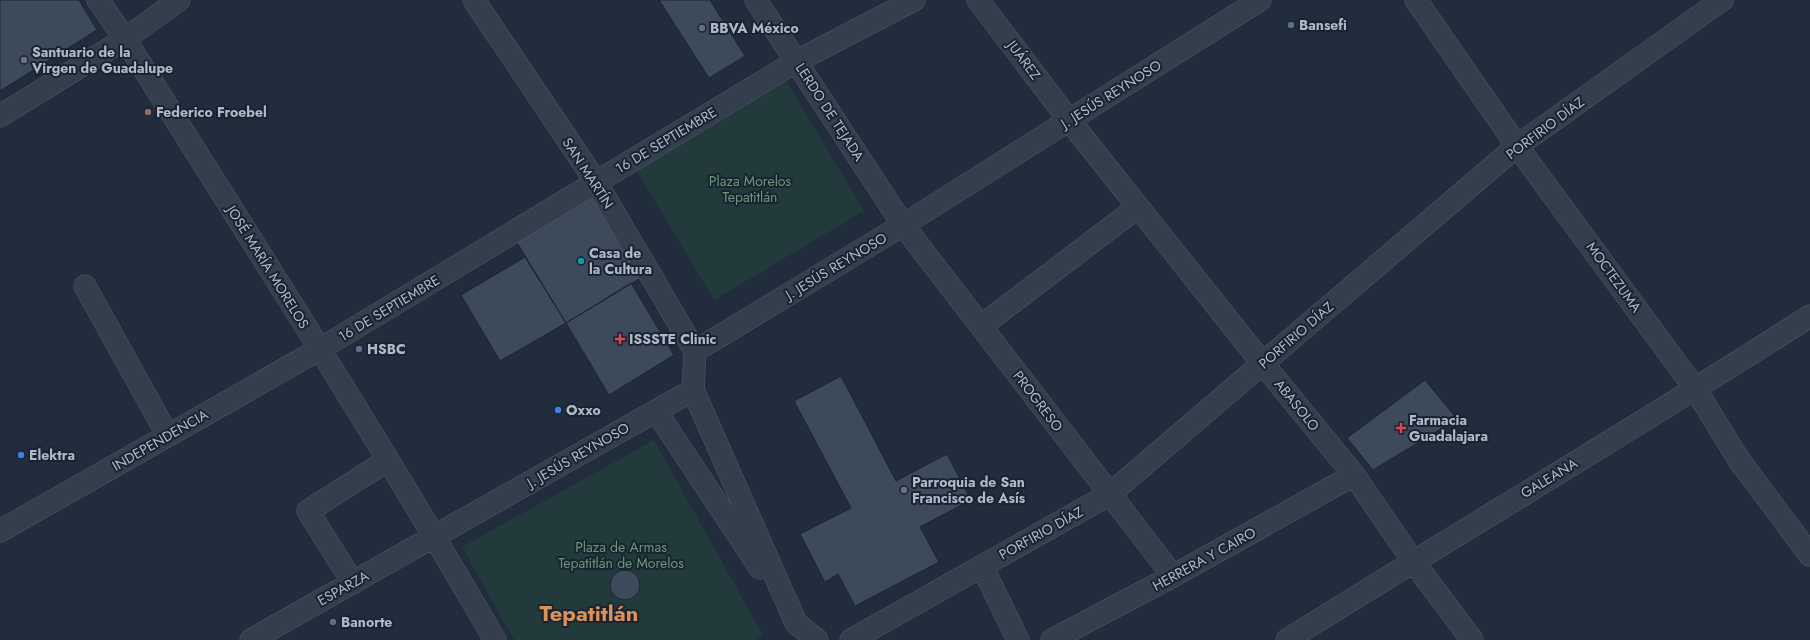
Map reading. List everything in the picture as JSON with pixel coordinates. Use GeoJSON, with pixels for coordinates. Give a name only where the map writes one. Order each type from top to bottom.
{"type":"FeatureCollection","features":[{"type":"Feature","properties":{"kind":"street","name":"JOSÉ MARÍA MORELOS"},"geometry":{"type":"LineString","coordinates":[[98,0],[125,39],[320,349],[435,536],[495,640]]}},
{"type":"Feature","properties":{"kind":"street"},"geometry":{"type":"LineString","coordinates":[[0,116],[125,39],[179,0]]}},
{"type":"Feature","properties":{"kind":"street","name":"SAN MARTÍN"},"geometry":{"type":"LineString","coordinates":[[474,0],[596,182],[695,351]]}},
{"type":"Feature","properties":{"kind":"street","name":"LERDO DE TEJADA"},"geometry":{"type":"LineString","coordinates":[[756,0],[903,225]]}},
{"type":"Feature","properties":{"kind":"street","name":"16 DE SEPTIEMBRE"},"geometry":{"type":"LineString","coordinates":[[320,349],[797,61],[914,0]]}},
{"type":"Feature","properties":{"kind":"street","name":"JUÁREZ"},"geometry":{"type":"LineString","coordinates":[[978,0],[1069,120]]}},
{"type":"Feature","properties":{"kind":"street","name":"J. JESÚS REYNOSO"},"geometry":{"type":"LineString","coordinates":[[695,351],[903,225],[1260,0]]}},
{"type":"Feature","properties":{"kind":"street","name":"MOCTEZUMA"},"geometry":{"type":"LineString","coordinates":[[1416,0],[1517,146],[1696,390],[1739,460],[1810,555]]}},
{"type":"Feature","properties":{"kind":"street","name":"PORFIRIO DÍAZ"},"geometry":{"type":"LineString","coordinates":[[851,640],[1110,494],[1517,146],[1722,0]]}},
{"type":"Feature","properties":{"kind":"street","name":"ABASOLO"},"geometry":{"type":"LineString","coordinates":[[1069,120],[1263,364],[1354,475],[1413,561],[1472,640]]}},
{"type":"Feature","properties":{"kind":"street"},"geometry":{"type":"LineString","coordinates":[[981,326],[1138,207]]}},
{"type":"Feature","properties":{"kind":"street","name":"PROGRESO"},"geometry":{"type":"LineString","coordinates":[[903,225],[1173,576]]}},
{"type":"Feature","properties":{"kind":"street"},"geometry":{"type":"LineString","coordinates":[[85,286],[168,436]]}},
{"type":"Feature","properties":{"kind":"street","name":"GALEANA"},"geometry":{"type":"LineString","coordinates":[[1287,640],[1413,561],[1696,390],[1810,316]]}},
{"type":"Feature","properties":{"kind":"street","name":"INDEPENDENCIA"},"geometry":{"type":"LineString","coordinates":[[0,531],[320,349]]}},
{"type":"Feature","properties":{"kind":"street"},"geometry":{"type":"LineString","coordinates":[[695,351],[693,390],[796,623]]}},
{"type":"Feature","properties":{"kind":"street","name":"J. JESÚS REYNOSO"},"geometry":{"type":"LineString","coordinates":[[435,536],[693,390]]}},
{"type":"Feature","properties":{"kind":"street"},"geometry":{"type":"LineString","coordinates":[[656,411],[796,623],[817,640]]}},
{"type":"Feature","properties":{"kind":"street"},"geometry":{"type":"LineString","coordinates":[[353,583],[308,511],[388,460]]}},
{"type":"Feature","properties":{"kind":"street","name":"HERRERA Y CAIRO"},"geometry":{"type":"LineString","coordinates":[[1052,640],[1173,576],[1354,475]]}},
{"type":"Feature","properties":{"kind":"street","name":"ESPARZA"},"geometry":{"type":"LineString","coordinates":[[251,640],[435,536]]}},
{"type":"Feature","properties":{"kind":"street"},"geometry":{"type":"LineString","coordinates":[[982,566],[1018,640]]}},
{"type":"Feature","properties":{"kind":"green space","name":"Plaza Morelos Tepatitlán"},"geometry":{"type":"Polygon","coordinates":[[[785,79],[864,211],[714,300],[635,167],[785,79]]]}},
{"type":"Feature","properties":{"kind":"green space","name":"Plaza de Armas Tepatitlán de Morelos"},"geometry":{"type":"Polygon","coordinates":[[[654,440],[763,635],[755,640],[514,640],[462,547],[654,440]]]}},
{"type":"Feature","properties":{"kind":"building","name":"Santuario de la Virgen de Guadalupe"},"geometry":{"type":"Polygon","coordinates":[[[0,0],[79,0],[97,30],[0,91],[0,0]]]}},
{"type":"Feature","properties":{"kind":"building","name":"BBVA México"},"geometry":{"type":"Polygon","coordinates":[[[659,0],[710,0],[745,56],[709,78],[659,0]]]}},
{"type":"Feature","properties":{"kind":"building","name":"Casa de la Cultura"},"geometry":{"type":"Polygon","coordinates":[[[595,194],[644,276],[566,323],[516,241],[595,194]]]}},
{"type":"Feature","properties":{"kind":"building"},"geometry":{"type":"Polygon","coordinates":[[[525,257],[566,323],[500,361],[461,295],[525,257]]]}},
{"type":"Feature","properties":{"kind":"building","name":"ISSSTE Clinic"},"geometry":{"type":"Polygon","coordinates":[[[631,283],[674,355],[609,395],[566,323],[631,283]]]}},
{"type":"Feature","properties":{"kind":"building","name":"Parroquia de San Francisco de Asís"},"geometry":{"type":"Polygon","coordinates":[[[841,376],[896,481],[947,454],[971,500],[920,527],[939,562],[855,606],[838,574],[825,582],[800,534],[851,508],[794,401],[841,376]]]}},
{"type":"Feature","properties":{"kind":"building","name":"Farmacia Guadalajara"},"geometry":{"type":"Polygon","coordinates":[[[1425,380],[1457,419],[1373,470],[1347,438],[1425,380]]]}},
{"type":"Feature","properties":{"kind":"building"},"geometry":{"type":"Polygon","coordinates":[[[625,570],[636,574],[640,585],[636,596],[625,600],[614,596],[610,585],[614,574],[625,570]]]}},
{"type":"Feature","properties":{"kind":"place","name":"Bansefi"},"geometry":{"type":"Point","coordinates":[1291,25]}},
{"type":"Feature","properties":{"kind":"place","name":"BBVA México"},"geometry":{"type":"Point","coordinates":[702,28]}},
{"type":"Feature","properties":{"kind":"place","name":"Santuario de la Virgen de Guadalupe"},"geometry":{"type":"Point","coordinates":[24,60]}},
{"type":"Feature","properties":{"kind":"place","name":"Federico Froebel"},"geometry":{"type":"Point","coordinates":[148,112]}},
{"type":"Feature","properties":{"kind":"place","name":"Casa de la Cultura"},"geometry":{"type":"Point","coordinates":[581,261]}},
{"type":"Feature","properties":{"kind":"place","name":"ISSSTE Clinic"},"geometry":{"type":"Point","coordinates":[620,339]}},
{"type":"Feature","properties":{"kind":"place","name":"HSBC"},"geometry":{"type":"Point","coordinates":[359,349]}},
{"type":"Feature","properties":{"kind":"place","name":"Oxxo"},"geometry":{"type":"Point","coordinates":[558,410]}},
{"type":"Feature","properties":{"kind":"place","name":"Farmacia Guadalajara"},"geometry":{"type":"Point","coordinates":[1401,428]}},
{"type":"Feature","properties":{"kind":"place","name":"Elektra"},"geometry":{"type":"Point","coordinates":[21,455]}},
{"type":"Feature","properties":{"kind":"place","name":"Parroquia de San Francisco de Asís"},"geometry":{"type":"Point","coordinates":[904,490]}},
{"type":"Feature","properties":{"kind":"place","name":"Banorte"},"geometry":{"type":"Point","coordinates":[333,622]}},
{"type":"Feature","properties":{"kind":"district","name":"Tepatitlán"},"geometry":{"type":"Point","coordinates":[589,613]}}]}
